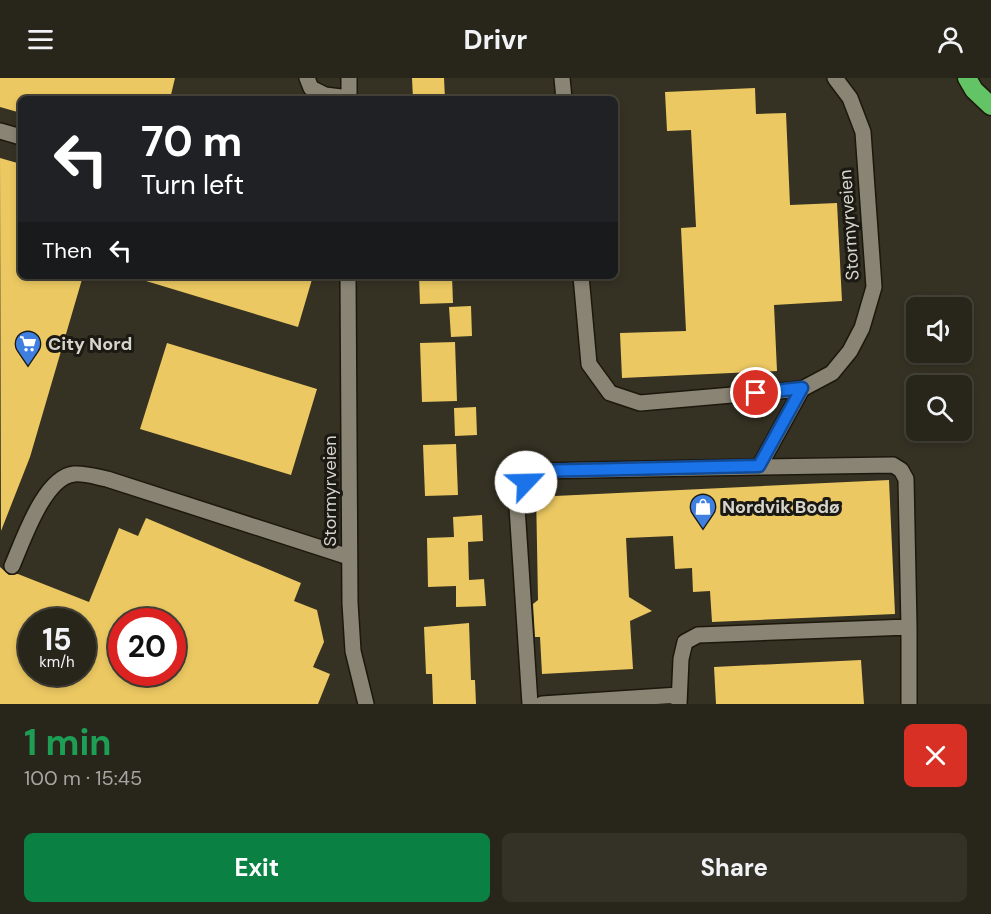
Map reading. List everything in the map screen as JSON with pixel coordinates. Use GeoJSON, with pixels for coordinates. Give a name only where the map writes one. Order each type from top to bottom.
{"type":"FeatureCollection","features":[{"type":"Feature","properties":{"kind":"highway"},"geometry":{"type":"LineString","coordinates":[[967,78],[989,107]]}},
{"type":"Feature","properties":{"kind":"street"},"geometry":{"type":"LineString","coordinates":[[307,78],[312,88],[318,92],[336,96]]}},
{"type":"Feature","properties":{"kind":"street"},"geometry":{"type":"LineString","coordinates":[[349,78],[349,96]]}},
{"type":"Feature","properties":{"kind":"street"},"geometry":{"type":"LineString","coordinates":[[562,78],[564,96]]}},
{"type":"Feature","properties":{"kind":"street","name":"Stormyrveien"},"geometry":{"type":"LineString","coordinates":[[581,279],[589,364],[610,393],[640,403],[802,388],[832,373],[850,351],[862,327],[873,287],[862,132],[850,98],[835,78]]}},
{"type":"Feature","properties":{"kind":"street"},"geometry":{"type":"LineString","coordinates":[[0,131],[18,136]]}},
{"type":"Feature","properties":{"kind":"street","name":"Stormyrveien"},"geometry":{"type":"LineString","coordinates":[[348,279],[349,557],[353,651],[366,704]]}},
{"type":"Feature","properties":{"kind":"street"},"geometry":{"type":"LineString","coordinates":[[759,466],[802,388]]}},
{"type":"Feature","properties":{"kind":"street"},"geometry":{"type":"LineString","coordinates":[[530,704],[516,492],[535,471],[893,465],[901,470],[906,479],[909,704]]}},
{"type":"Feature","properties":{"kind":"street"},"geometry":{"type":"LineString","coordinates":[[12,566],[38,507],[54,485],[72,474],[107,479],[349,557]]}},
{"type":"Feature","properties":{"kind":"street"},"geometry":{"type":"LineString","coordinates":[[543,704],[679,699],[681,659],[685,642],[698,635],[909,627]]}},
{"type":"Feature","properties":{"kind":"building"},"geometry":{"type":"Polygon","coordinates":[[[0,78],[175,78],[171,96],[18,96],[18,112],[0,107],[0,78]]]}},
{"type":"Feature","properties":{"kind":"building"},"geometry":{"type":"Polygon","coordinates":[[[412,78],[444,78],[445,96],[413,96],[412,78]]]}},
{"type":"Feature","properties":{"kind":"building"},"geometry":{"type":"Polygon","coordinates":[[[755,88],[756,114],[786,113],[790,205],[837,203],[842,301],[774,305],[777,371],[622,378],[620,333],[686,331],[681,228],[696,227],[691,130],[667,131],[665,92],[755,88]]]}},
{"type":"Feature","properties":{"kind":"building","name":"City Nord"},"geometry":{"type":"Polygon","coordinates":[[[0,158],[18,163],[18,279],[82,279],[30,457],[1,531],[0,158]]]}},
{"type":"Feature","properties":{"kind":"building"},"geometry":{"type":"Polygon","coordinates":[[[146,279],[312,279],[298,327],[146,281],[146,279]]]}},
{"type":"Feature","properties":{"kind":"building"},"geometry":{"type":"Polygon","coordinates":[[[419,279],[452,279],[453,303],[420,304],[419,279]]]}},
{"type":"Feature","properties":{"kind":"building"},"geometry":{"type":"Polygon","coordinates":[[[471,306],[472,336],[451,337],[449,307],[471,306]]]}},
{"type":"Feature","properties":{"kind":"building"},"geometry":{"type":"Polygon","coordinates":[[[455,342],[457,401],[422,402],[420,343],[455,342]]]}},
{"type":"Feature","properties":{"kind":"building"},"geometry":{"type":"Polygon","coordinates":[[[167,343],[317,389],[291,475],[140,429],[167,343]]]}},
{"type":"Feature","properties":{"kind":"building"},"geometry":{"type":"Polygon","coordinates":[[[476,407],[477,435],[455,436],[454,408],[476,407]]]}},
{"type":"Feature","properties":{"kind":"building"},"geometry":{"type":"Polygon","coordinates":[[[456,444],[458,495],[425,496],[423,445],[456,444]]]}},
{"type":"Feature","properties":{"kind":"building"},"geometry":{"type":"Polygon","coordinates":[[[889,480],[895,614],[712,622],[710,591],[693,592],[692,568],[675,569],[673,536],[626,538],[629,597],[652,611],[630,621],[633,669],[542,674],[540,637],[535,637],[533,604],[538,600],[536,491],[555,490],[555,496],[889,480]]]}},
{"type":"Feature","properties":{"kind":"building"},"geometry":{"type":"Polygon","coordinates":[[[482,515],[483,541],[468,542],[469,580],[484,579],[486,606],[456,607],[456,586],[428,587],[427,538],[454,537],[453,517],[482,515]]]}},
{"type":"Feature","properties":{"kind":"building"},"geometry":{"type":"Polygon","coordinates":[[[146,518],[301,583],[294,601],[317,610],[324,642],[313,667],[330,674],[318,704],[0,704],[0,567],[9,575],[18,574],[89,602],[119,528],[138,536],[146,518]]]}},
{"type":"Feature","properties":{"kind":"building"},"geometry":{"type":"Polygon","coordinates":[[[469,623],[471,680],[475,680],[476,704],[433,704],[432,674],[426,674],[424,627],[469,623]]]}},
{"type":"Feature","properties":{"kind":"building"},"geometry":{"type":"Polygon","coordinates":[[[861,660],[864,704],[716,704],[714,667],[861,660]]]}},
{"type":"Feature","properties":{"kind":"place","name":"City Nord"},"geometry":{"type":"Point","coordinates":[28,367]}},
{"type":"Feature","properties":{"kind":"place","name":"Nordvik Bodø"},"geometry":{"type":"Point","coordinates":[703,530]}},
{"type":"Feature","properties":{"kind":"route"},"geometry":{"type":"LineString","coordinates":[[526,482],[535,471],[759,466],[802,388],[756,393]]}}]}
